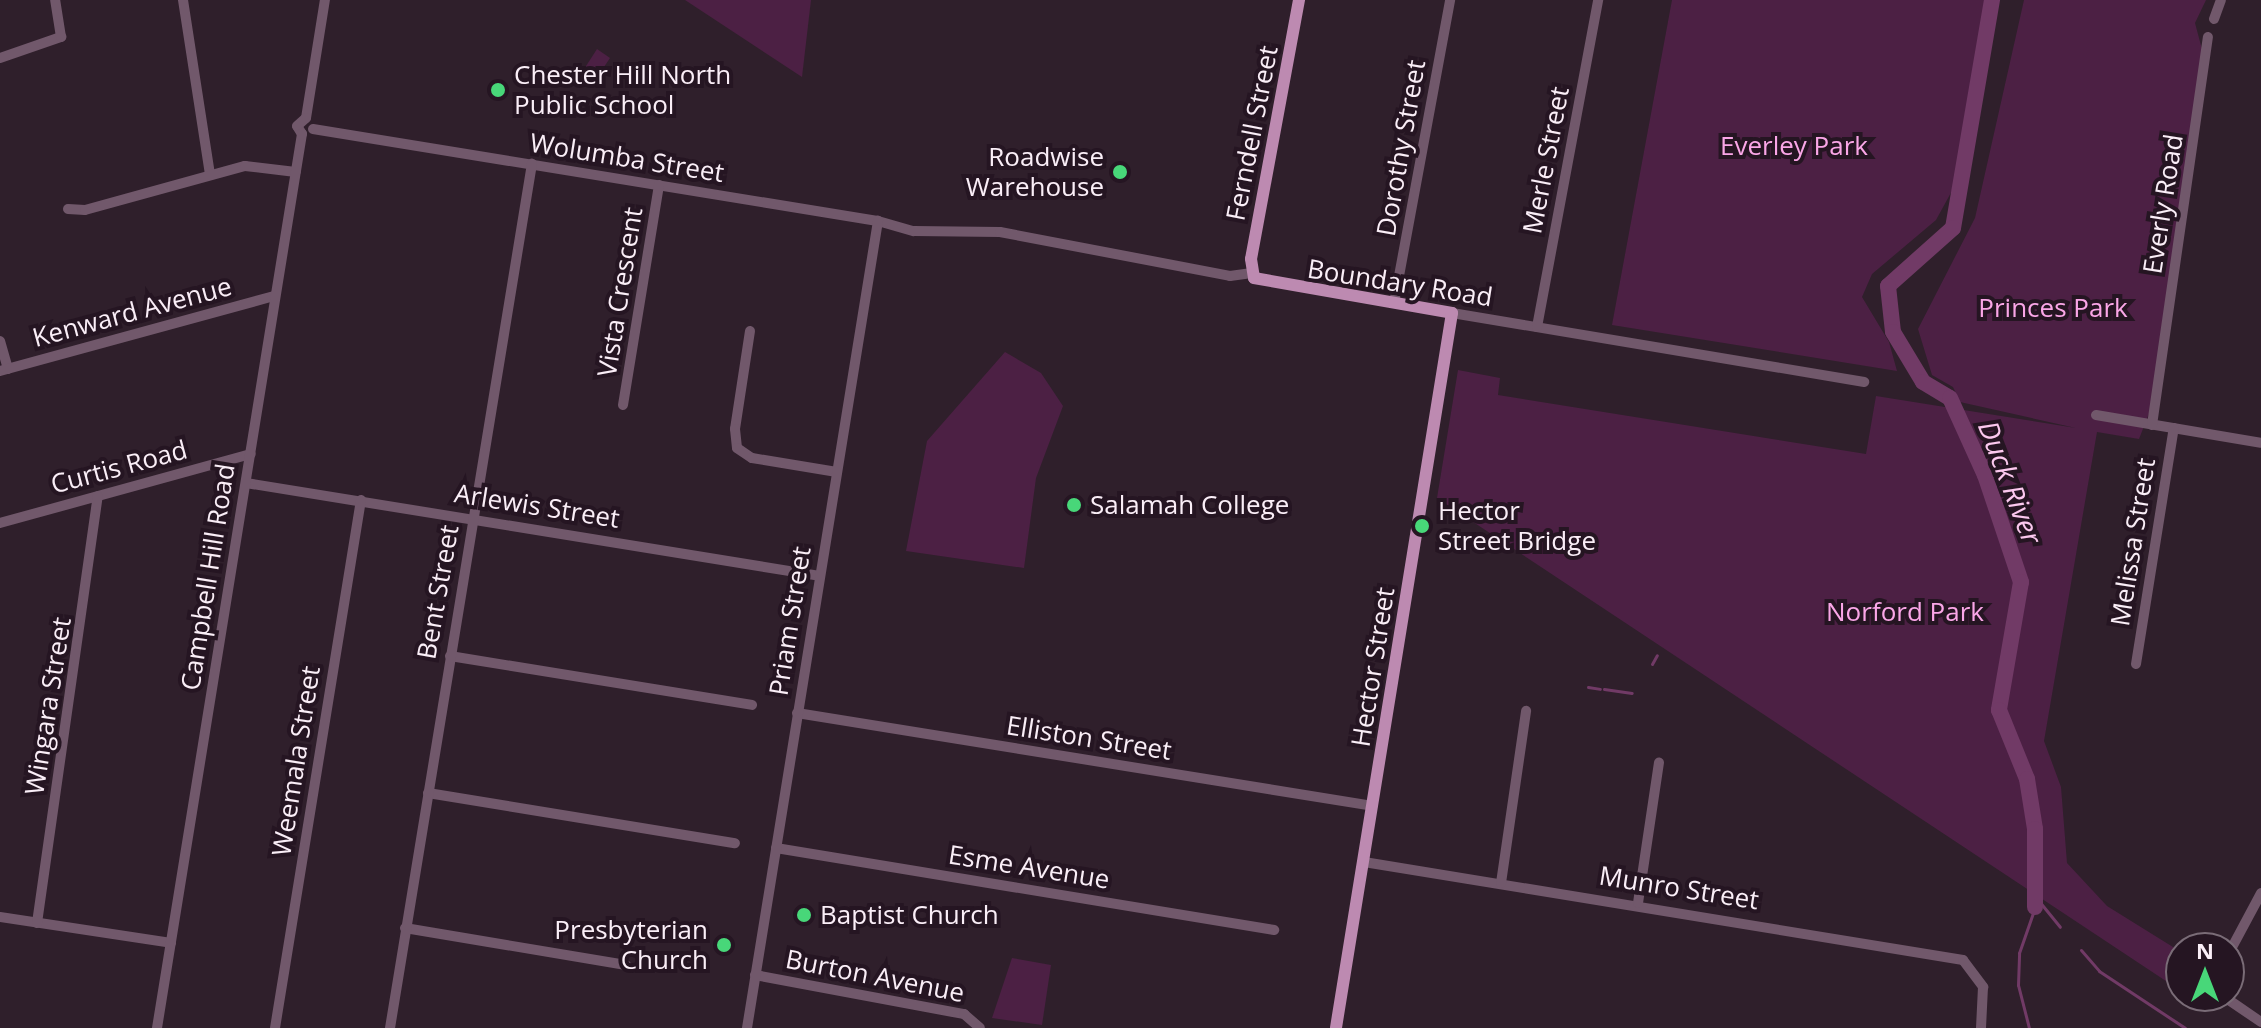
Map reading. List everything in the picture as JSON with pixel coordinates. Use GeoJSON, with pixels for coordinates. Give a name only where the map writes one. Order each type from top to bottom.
{"type":"FeatureCollection","features":[{"type":"Feature","properties":{"kind":"main road","name":"Ferndell Street"},"geometry":{"type":"LineString","coordinates":[[1252,273],[1299,0]]}},
{"type":"Feature","properties":{"kind":"main road","name":"Boundary Road"},"geometry":{"type":"LineString","coordinates":[[1252,273],[1267,284],[1452,313]]}},
{"type":"Feature","properties":{"kind":"main road","name":"Hector Street"},"geometry":{"type":"LineString","coordinates":[[1336,1028],[1452,313]]}},
{"type":"Feature","properties":{"kind":"street"},"geometry":{"type":"LineString","coordinates":[[0,58],[61,37],[55,0]]}},
{"type":"Feature","properties":{"kind":"street"},"geometry":{"type":"LineString","coordinates":[[183,0],[210,175]]}},
{"type":"Feature","properties":{"kind":"street"},"geometry":{"type":"LineString","coordinates":[[302,134],[313,129],[306,118],[325,0]]}},
{"type":"Feature","properties":{"kind":"street","name":"Dorothy Street"},"geometry":{"type":"LineString","coordinates":[[1394,303],[1450,0]]}},
{"type":"Feature","properties":{"kind":"street","name":"Merle Street"},"geometry":{"type":"LineString","coordinates":[[1537,327],[1598,0]]}},
{"type":"Feature","properties":{"kind":"street"},"geometry":{"type":"LineString","coordinates":[[2214,19],[2221,0]]}},
{"type":"Feature","properties":{"kind":"street","name":"Everly Road"},"geometry":{"type":"LineString","coordinates":[[2152,425],[2208,37]]}},
{"type":"Feature","properties":{"kind":"street","name":"Campbell Hill Road"},"geometry":{"type":"LineString","coordinates":[[157,1028],[302,134],[298,122],[306,118]]}},
{"type":"Feature","properties":{"kind":"street","name":"Wolumba Street"},"geometry":{"type":"LineString","coordinates":[[313,129],[878,221],[933,234]]}},
{"type":"Feature","properties":{"kind":"street","name":"Bent Street"},"geometry":{"type":"LineString","coordinates":[[390,1028],[532,164]]}},
{"type":"Feature","properties":{"kind":"street"},"geometry":{"type":"LineString","coordinates":[[68,209],[85,210],[245,166],[296,172]]}},
{"type":"Feature","properties":{"kind":"street","name":"Vista Crescent"},"geometry":{"type":"LineString","coordinates":[[623,405],[659,185]]}},
{"type":"Feature","properties":{"kind":"street","name":"Priam Street"},"geometry":{"type":"LineString","coordinates":[[747,1028],[878,221]]}},
{"type":"Feature","properties":{"kind":"street","name":"Boundary Road"},"geometry":{"type":"LineString","coordinates":[[933,234],[1000,232],[1230,276],[1252,273]]}},
{"type":"Feature","properties":{"kind":"street","name":"Kenward Avenue"},"geometry":{"type":"LineString","coordinates":[[4,370],[275,296]]}},
{"type":"Feature","properties":{"kind":"street","name":"Boundary Road"},"geometry":{"type":"LineString","coordinates":[[1452,313],[1864,382]]}},
{"type":"Feature","properties":{"kind":"street"},"geometry":{"type":"LineString","coordinates":[[750,331],[735,429],[737,448],[752,458],[837,472]]}},
{"type":"Feature","properties":{"kind":"street"},"geometry":{"type":"LineString","coordinates":[[0,341],[4,370]]}},
{"type":"Feature","properties":{"kind":"street"},"geometry":{"type":"LineString","coordinates":[[2096,415],[2261,443]]}},
{"type":"Feature","properties":{"kind":"street","name":"Melissa Street"},"geometry":{"type":"LineString","coordinates":[[2136,664],[2174,428]]}},
{"type":"Feature","properties":{"kind":"street","name":"Curtis Road"},"geometry":{"type":"LineString","coordinates":[[0,523],[251,454]]}},
{"type":"Feature","properties":{"kind":"street","name":"Arlewis Street"},"geometry":{"type":"LineString","coordinates":[[246,483],[820,576]]}},
{"type":"Feature","properties":{"kind":"street","name":"Wingara Street"},"geometry":{"type":"LineString","coordinates":[[37,923],[98,496]]}},
{"type":"Feature","properties":{"kind":"street","name":"Weemala Street"},"geometry":{"type":"LineString","coordinates":[[275,1028],[361,500]]}},
{"type":"Feature","properties":{"kind":"street"},"geometry":{"type":"LineString","coordinates":[[450,656],[752,705]]}},
{"type":"Feature","properties":{"kind":"street"},"geometry":{"type":"LineString","coordinates":[[1501,883],[1526,711]]}},
{"type":"Feature","properties":{"kind":"street","name":"Elliston Street"},"geometry":{"type":"LineString","coordinates":[[797,713],[1373,806]]}},
{"type":"Feature","properties":{"kind":"street"},"geometry":{"type":"LineString","coordinates":[[1638,903],[1659,763]]}},
{"type":"Feature","properties":{"kind":"street"},"geometry":{"type":"LineString","coordinates":[[428,793],[735,843]]}},
{"type":"Feature","properties":{"kind":"street","name":"Esme Avenue"},"geometry":{"type":"LineString","coordinates":[[776,848],[1274,930]]}},
{"type":"Feature","properties":{"kind":"street","name":"Munro Street"},"geometry":{"type":"LineString","coordinates":[[1364,862],[1638,903],[1963,960],[1980,977],[1985,998],[1981,1028]]}},
{"type":"Feature","properties":{"kind":"street"},"geometry":{"type":"LineString","coordinates":[[2240,932],[2261,893]]}},
{"type":"Feature","properties":{"kind":"street"},"geometry":{"type":"LineString","coordinates":[[0,917],[171,943]]}},
{"type":"Feature","properties":{"kind":"street"},"geometry":{"type":"LineString","coordinates":[[405,928],[626,965]]}},
{"type":"Feature","properties":{"kind":"street","name":"Burton Avenue"},"geometry":{"type":"LineString","coordinates":[[755,975],[964,1014],[973,1017],[980,1028]]}},
{"type":"Feature","properties":{"kind":"green space"},"geometry":{"type":"Polygon","coordinates":[[[685,0],[811,0],[802,77],[685,0]]]}},
{"type":"Feature","properties":{"kind":"green space","name":"Everley Park"},"geometry":{"type":"Polygon","coordinates":[[[1672,0],[1991,0],[1995,12],[1975,61],[1970,158],[1936,220],[1872,274],[1862,297],[1889,342],[1897,371],[1612,325],[1672,0]]]}},
{"type":"Feature","properties":{"kind":"green space","name":"Norford Park"},"geometry":{"type":"Polygon","coordinates":[[[2024,0],[2206,0],[2195,23],[2203,53],[2150,411],[2139,439],[2097,432],[2044,741],[2061,787],[2067,863],[2107,906],[2165,942],[2165,980],[1437,498],[1458,370],[1500,378],[1498,395],[1866,454],[1876,396],[2076,428],[1960,402],[1953,387],[1932,375],[1918,329],[1975,218],[2024,0]]]}},
{"type":"Feature","properties":{"kind":"green space"},"geometry":{"type":"Polygon","coordinates":[[[597,49],[610,58],[592,85],[579,77],[597,49]]]}},
{"type":"Feature","properties":{"kind":"green space"},"geometry":{"type":"Polygon","coordinates":[[[1005,352],[1041,373],[1063,406],[1036,478],[1024,568],[906,551],[927,441],[1005,352]]]}},
{"type":"Feature","properties":{"kind":"green space"},"geometry":{"type":"Polygon","coordinates":[[[1012,958],[1051,965],[1042,1025],[992,1018],[1012,958]]]}},
{"type":"Feature","properties":{"kind":"waterway","name":"Duck River"},"geometry":{"type":"LineString","coordinates":[[1992,0],[1953,228],[1888,286],[1893,332],[1923,382],[1950,398],[1985,475],[2021,582],[1999,710],[2027,779],[2035,829],[2035,907]]}},
{"type":"Feature","properties":{"kind":"waterway"},"geometry":{"type":"LineString","coordinates":[[1652,664],[1657,655]]}},
{"type":"Feature","properties":{"kind":"waterway"},"geometry":{"type":"LineString","coordinates":[[1588,687],[1600,689]]}},
{"type":"Feature","properties":{"kind":"waterway"},"geometry":{"type":"LineString","coordinates":[[1604,689],[1632,693]]}},
{"type":"Feature","properties":{"kind":"waterway"},"geometry":{"type":"LineString","coordinates":[[2034,895],[2060,927]]}},
{"type":"Feature","properties":{"kind":"waterway","name":"Duck River"},"geometry":{"type":"LineString","coordinates":[[2029,1028],[2018,985],[2019,953],[2035,907]]}},
{"type":"Feature","properties":{"kind":"waterway"},"geometry":{"type":"LineString","coordinates":[[2081,950],[2099,971],[2185,1028]]}},
{"type":"Feature","properties":{"kind":"place","name":"Chester Hill North Public School"},"geometry":{"type":"Point","coordinates":[498,90]}},
{"type":"Feature","properties":{"kind":"place","name":"Roadwise Warehouse"},"geometry":{"type":"Point","coordinates":[1120,172]}},
{"type":"Feature","properties":{"kind":"place","name":"Salamah College"},"geometry":{"type":"Point","coordinates":[1074,505]}},
{"type":"Feature","properties":{"kind":"place","name":"Hector Street Bridge"},"geometry":{"type":"Point","coordinates":[1422,526]}},
{"type":"Feature","properties":{"kind":"place","name":"Baptist Church"},"geometry":{"type":"Point","coordinates":[804,915]}},
{"type":"Feature","properties":{"kind":"place","name":"Presbyterian Church"},"geometry":{"type":"Point","coordinates":[724,945]}},
{"type":"Feature","properties":{"kind":"park label","name":"Princes Park"},"geometry":{"type":"Point","coordinates":[2053,308]}}]}
